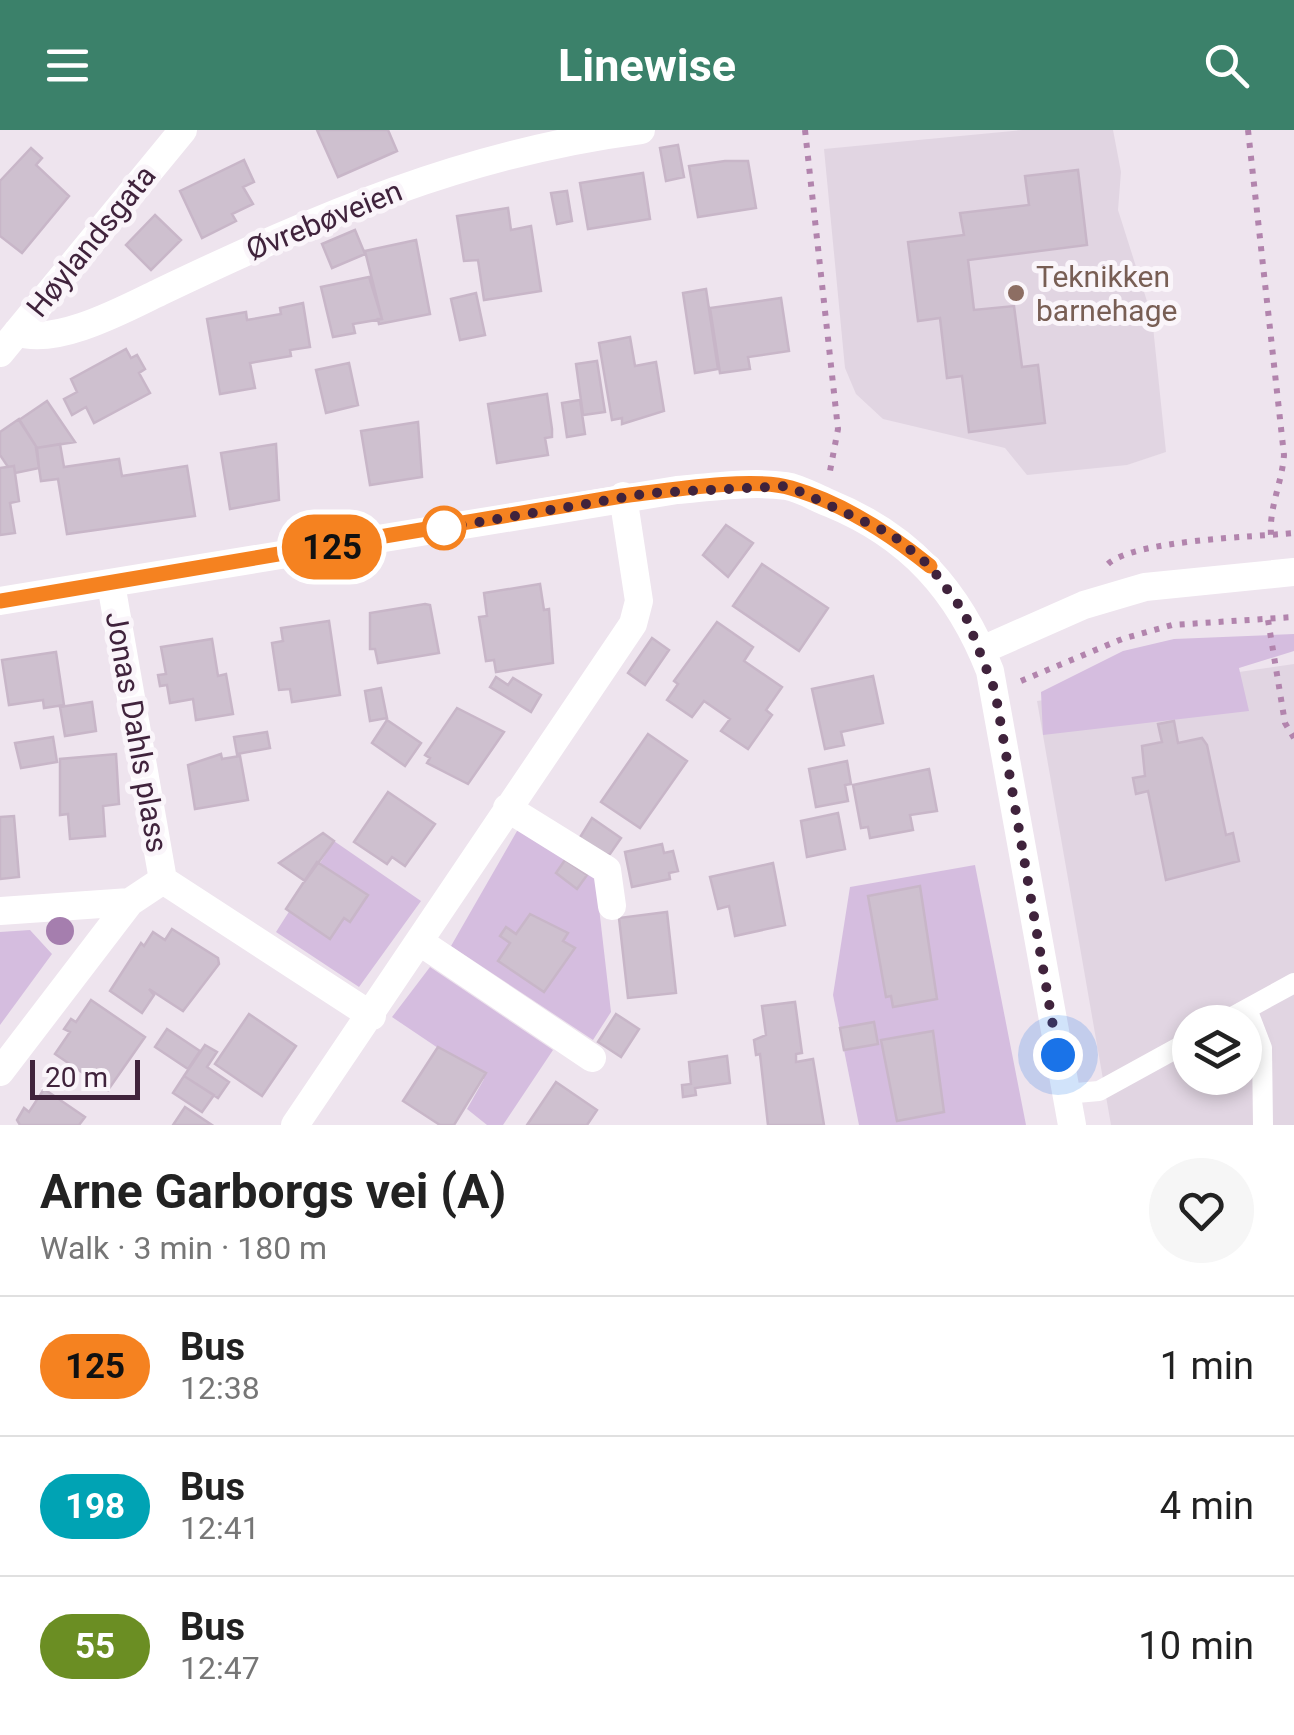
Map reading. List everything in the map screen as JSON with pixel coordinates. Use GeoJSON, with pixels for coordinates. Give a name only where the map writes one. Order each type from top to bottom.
{"type":"FeatureCollection","features":[{"type":"Feature","properties":{"kind":"street","name":"Høylandsgata"},"geometry":{"type":"LineString","coordinates":[[8,342],[183,130]]}},
{"type":"Feature","properties":{"kind":"street","name":"Øvrebøveien"},"geometry":{"type":"LineString","coordinates":[[8,342],[114,315],[313,219],[424,179],[592,136],[641,130]]}},
{"type":"Feature","properties":{"kind":"street"},"geometry":{"type":"LineString","coordinates":[[0,601],[622,496],[718,487],[788,486],[891,534],[930,566],[964,612],[995,691],[1072,1125]]}},
{"type":"Feature","properties":{"kind":"street"},"geometry":{"type":"LineString","coordinates":[[294,1125],[372,1016],[633,624],[639,600],[622,496]]}},
{"type":"Feature","properties":{"kind":"street"},"geometry":{"type":"LineString","coordinates":[[982,650],[1084,604],[1145,587],[1294,572]]}},
{"type":"Feature","properties":{"kind":"street","name":"Jonas Dahls plass"},"geometry":{"type":"LineString","coordinates":[[111,584],[163,880],[372,1016]]}},
{"type":"Feature","properties":{"kind":"street"},"geometry":{"type":"LineString","coordinates":[[507,808],[608,870],[612,906]]}},
{"type":"Feature","properties":{"kind":"street","name":"Jonas Dahls plass"},"geometry":{"type":"LineString","coordinates":[[0,1072],[130,902],[163,880]]}},
{"type":"Feature","properties":{"kind":"street","name":"Jonas Dahls plass"},"geometry":{"type":"LineString","coordinates":[[0,911],[130,902]]}},
{"type":"Feature","properties":{"kind":"street"},"geometry":{"type":"LineString","coordinates":[[420,942],[592,1058]]}},
{"type":"Feature","properties":{"kind":"lane"},"geometry":{"type":"LineString","coordinates":[[1254,1005],[1294,983]]}},
{"type":"Feature","properties":{"kind":"lane"},"geometry":{"type":"LineString","coordinates":[[1262,1048],[1263,1125]]}},
{"type":"Feature","properties":{"kind":"lane"},"geometry":{"type":"LineString","coordinates":[[1065,1094],[1099,1091],[1172,1050]]}},
{"type":"Feature","properties":{"kind":"path"},"geometry":{"type":"LineString","coordinates":[[805,130],[838,428],[830,472]]}},
{"type":"Feature","properties":{"kind":"path"},"geometry":{"type":"LineString","coordinates":[[1248,130],[1284,455],[1282,482],[1270,516],[1271,535]]}},
{"type":"Feature","properties":{"kind":"path"},"geometry":{"type":"LineString","coordinates":[[1024,680],[1122,639],[1172,626],[1294,617]]}},
{"type":"Feature","properties":{"kind":"path"},"geometry":{"type":"LineString","coordinates":[[1268,620],[1285,723],[1294,738]]}},
{"type":"Feature","properties":{"kind":"shaded area"},"geometry":{"type":"Polygon","coordinates":[[[1022,130],[1113,130],[1121,172],[1118,210],[1152,317],[1166,452],[1127,465],[1027,475],[1005,448],[883,419],[856,394],[845,368],[824,149],[1022,130]]]}},
{"type":"Feature","properties":{"kind":"shaded area"},"geometry":{"type":"Polygon","coordinates":[[[1294,634],[1294,651],[1239,668],[1249,711],[1043,735],[1041,692],[1123,651],[1174,639],[1294,634]]]}},
{"type":"Feature","properties":{"kind":"shaded area"},"geometry":{"type":"Polygon","coordinates":[[[1294,664],[1294,1125],[1111,1125],[1037,701],[1294,664]]]}},
{"type":"Feature","properties":{"kind":"shaded area"},"geometry":{"type":"Polygon","coordinates":[[[521,824],[595,873],[611,1012],[593,1040],[451,946],[521,824]]]}},
{"type":"Feature","properties":{"kind":"shaded area"},"geometry":{"type":"Polygon","coordinates":[[[334,841],[421,901],[359,987],[276,932],[334,841]]]}},
{"type":"Feature","properties":{"kind":"shaded area"},"geometry":{"type":"Polygon","coordinates":[[[975,865],[1026,1125],[859,1125],[833,995],[850,887],[975,865]]]}},
{"type":"Feature","properties":{"kind":"shaded area"},"geometry":{"type":"Polygon","coordinates":[[[30,930],[52,954],[0,1025],[0,932],[30,930]]]}},
{"type":"Feature","properties":{"kind":"shaded area"},"geometry":{"type":"Polygon","coordinates":[[[430,967],[553,1050],[503,1125],[487,1125],[467,1109],[484,1079],[392,1017],[430,967]]]}},
{"type":"Feature","properties":{"kind":"building"},"geometry":{"type":"Polygon","coordinates":[[[317,130],[388,130],[397,151],[338,177],[317,130]]]}},
{"type":"Feature","properties":{"kind":"building"},"geometry":{"type":"Polygon","coordinates":[[[678,145],[684,177],[666,181],[660,148],[678,145]]]}},
{"type":"Feature","properties":{"kind":"building"},"geometry":{"type":"Polygon","coordinates":[[[31,148],[42,158],[36,165],[69,196],[22,253],[0,236],[0,181],[31,148]]]}},
{"type":"Feature","properties":{"kind":"building"},"geometry":{"type":"Polygon","coordinates":[[[244,160],[254,182],[243,187],[253,204],[232,214],[236,221],[202,238],[180,191],[244,160]]]}},
{"type":"Feature","properties":{"kind":"building"},"geometry":{"type":"Polygon","coordinates":[[[748,161],[756,208],[698,217],[689,166],[748,161]]]}},
{"type":"Feature","properties":{"kind":"building"},"geometry":{"type":"Polygon","coordinates":[[[1078,170],[1087,245],[968,260],[974,310],[1014,306],[1022,367],[1038,365],[1045,423],[969,432],[962,376],[947,378],[940,318],[918,321],[908,242],[964,235],[960,213],[1029,205],[1025,176],[1078,170]]]}},
{"type":"Feature","properties":{"kind":"building"},"geometry":{"type":"Polygon","coordinates":[[[643,173],[650,219],[588,229],[580,183],[643,173]]]}},
{"type":"Feature","properties":{"kind":"building"},"geometry":{"type":"Polygon","coordinates":[[[567,191],[572,221],[557,224],[551,193],[567,191]]]}},
{"type":"Feature","properties":{"kind":"building"},"geometry":{"type":"Polygon","coordinates":[[[508,208],[511,230],[531,226],[541,291],[484,300],[478,260],[464,261],[457,216],[508,208]]]}},
{"type":"Feature","properties":{"kind":"building"},"geometry":{"type":"Polygon","coordinates":[[[155,215],[181,240],[151,270],[126,245],[155,215]]]}},
{"type":"Feature","properties":{"kind":"building"},"geometry":{"type":"Polygon","coordinates":[[[355,230],[365,254],[332,268],[322,244],[355,230]]]}},
{"type":"Feature","properties":{"kind":"building"},"geometry":{"type":"Polygon","coordinates":[[[416,240],[430,314],[379,324],[378,319],[382,319],[365,251],[416,240]]]}},
{"type":"Feature","properties":{"kind":"building"},"geometry":{"type":"Polygon","coordinates":[[[369,277],[382,319],[353,324],[355,333],[333,337],[321,287],[369,277]]]}},
{"type":"Feature","properties":{"kind":"building"},"geometry":{"type":"Polygon","coordinates":[[[706,289],[718,369],[695,373],[683,293],[706,289]]]}},
{"type":"Feature","properties":{"kind":"building"},"geometry":{"type":"Polygon","coordinates":[[[476,293],[485,335],[460,340],[451,299],[476,293]]]}},
{"type":"Feature","properties":{"kind":"building"},"geometry":{"type":"Polygon","coordinates":[[[781,298],[789,351],[748,357],[750,369],[720,373],[710,308],[781,298]]]}},
{"type":"Feature","properties":{"kind":"building"},"geometry":{"type":"Polygon","coordinates":[[[303,303],[310,347],[290,350],[291,356],[250,363],[255,388],[220,394],[207,319],[246,312],[247,320],[281,314],[280,308],[303,303]]]}},
{"type":"Feature","properties":{"kind":"building"},"geometry":{"type":"Polygon","coordinates":[[[630,337],[635,366],[656,362],[664,411],[622,424],[622,418],[612,420],[599,343],[630,337]]]}},
{"type":"Feature","properties":{"kind":"building"},"geometry":{"type":"Polygon","coordinates":[[[126,349],[131,358],[137,355],[145,369],[139,373],[150,393],[94,423],[86,407],[72,415],[64,399],[77,392],[71,379],[126,349]]]}},
{"type":"Feature","properties":{"kind":"building"},"geometry":{"type":"Polygon","coordinates":[[[597,361],[605,412],[583,415],[576,364],[597,361]]]}},
{"type":"Feature","properties":{"kind":"building"},"geometry":{"type":"Polygon","coordinates":[[[349,363],[358,405],[326,413],[316,370],[349,363]]]}},
{"type":"Feature","properties":{"kind":"building"},"geometry":{"type":"Polygon","coordinates":[[[547,394],[552,429],[552,437],[545,438],[548,455],[497,463],[488,404],[547,394]]]}},
{"type":"Feature","properties":{"kind":"building"},"geometry":{"type":"Polygon","coordinates":[[[580,400],[585,434],[567,437],[562,403],[580,400]]]}},
{"type":"Feature","properties":{"kind":"building"},"geometry":{"type":"Polygon","coordinates":[[[47,401],[75,442],[37,448],[19,420],[47,401]]]}},
{"type":"Feature","properties":{"kind":"building"},"geometry":{"type":"Polygon","coordinates":[[[19,419],[37,448],[39,468],[15,473],[14,466],[8,467],[0,455],[0,432],[19,419]]]}},
{"type":"Feature","properties":{"kind":"building"},"geometry":{"type":"Polygon","coordinates":[[[418,422],[422,477],[370,485],[361,431],[418,422]]]}},
{"type":"Feature","properties":{"kind":"building"},"geometry":{"type":"Polygon","coordinates":[[[60,444],[64,467],[119,459],[122,476],[187,466],[195,516],[67,534],[58,479],[41,481],[36,448],[60,444]]]}},
{"type":"Feature","properties":{"kind":"building"},"geometry":{"type":"Polygon","coordinates":[[[276,444],[279,500],[230,509],[221,453],[276,444]]]}},
{"type":"Feature","properties":{"kind":"building"},"geometry":{"type":"Polygon","coordinates":[[[14,466],[19,501],[10,503],[15,533],[0,535],[0,468],[14,466]]]}},
{"type":"Feature","properties":{"kind":"building"},"geometry":{"type":"Polygon","coordinates":[[[726,525],[753,543],[728,577],[703,555],[726,525]]]}},
{"type":"Feature","properties":{"kind":"building"},"geometry":{"type":"Polygon","coordinates":[[[762,564],[828,608],[799,651],[733,606],[762,564]]]}},
{"type":"Feature","properties":{"kind":"building"},"geometry":{"type":"Polygon","coordinates":[[[540,584],[544,610],[549,609],[553,663],[496,672],[494,660],[486,661],[479,617],[487,616],[484,593],[540,584]]]}},
{"type":"Feature","properties":{"kind":"building"},"geometry":{"type":"Polygon","coordinates":[[[430,605],[439,653],[378,663],[375,649],[370,649],[370,613],[430,605]]]}},
{"type":"Feature","properties":{"kind":"building"},"geometry":{"type":"Polygon","coordinates":[[[329,621],[340,695],[292,702],[290,689],[279,690],[272,643],[283,641],[281,628],[329,621]]]}},
{"type":"Feature","properties":{"kind":"building"},"geometry":{"type":"Polygon","coordinates":[[[717,622],[753,647],[744,661],[782,687],[766,710],[772,715],[748,749],[721,731],[730,719],[704,701],[692,717],[667,700],[678,684],[674,681],[717,622]]]}},
{"type":"Feature","properties":{"kind":"building"},"geometry":{"type":"Polygon","coordinates":[[[652,638],[669,650],[645,685],[628,673],[652,638]]]}},
{"type":"Feature","properties":{"kind":"building"},"geometry":{"type":"Polygon","coordinates":[[[212,639],[218,676],[226,674],[233,714],[196,720],[193,699],[170,703],[167,685],[160,686],[158,675],[166,674],[161,647],[212,639]]]}},
{"type":"Feature","properties":{"kind":"building"},"geometry":{"type":"Polygon","coordinates":[[[56,652],[64,705],[44,708],[43,700],[9,705],[2,660],[56,652]]]}},
{"type":"Feature","properties":{"kind":"building"},"geometry":{"type":"Polygon","coordinates":[[[873,676],[883,723],[841,732],[844,745],[825,749],[812,689],[873,676]]]}},
{"type":"Feature","properties":{"kind":"building"},"geometry":{"type":"Polygon","coordinates":[[[496,677],[508,685],[513,678],[541,695],[531,712],[490,687],[496,677]]]}},
{"type":"Feature","properties":{"kind":"building"},"geometry":{"type":"Polygon","coordinates":[[[381,688],[387,718],[370,721],[365,691],[381,688]]]}},
{"type":"Feature","properties":{"kind":"building"},"geometry":{"type":"Polygon","coordinates":[[[92,702],[96,731],[65,736],[60,707],[92,702]]]}},
{"type":"Feature","properties":{"kind":"building"},"geometry":{"type":"Polygon","coordinates":[[[457,708],[504,732],[468,784],[427,763],[430,758],[425,755],[457,708]]]}},
{"type":"Feature","properties":{"kind":"building"},"geometry":{"type":"Polygon","coordinates":[[[387,720],[421,743],[405,766],[372,743],[387,720]]]}},
{"type":"Feature","properties":{"kind":"building"},"geometry":{"type":"Polygon","coordinates":[[[1174,721],[1178,743],[1202,738],[1207,745],[1226,835],[1233,833],[1239,861],[1166,880],[1148,791],[1136,794],[1133,778],[1145,776],[1142,746],[1162,742],[1158,724],[1174,721]]]}},
{"type":"Feature","properties":{"kind":"building"},"geometry":{"type":"Polygon","coordinates":[[[267,732],[270,748],[237,754],[234,737],[267,732]]]}},
{"type":"Feature","properties":{"kind":"building"},"geometry":{"type":"Polygon","coordinates":[[[648,734],[687,761],[640,828],[601,802],[648,734]]]}},
{"type":"Feature","properties":{"kind":"building"},"geometry":{"type":"Polygon","coordinates":[[[53,737],[57,762],[21,768],[15,743],[53,737]]]}},
{"type":"Feature","properties":{"kind":"building"},"geometry":{"type":"Polygon","coordinates":[[[116,754],[119,804],[103,806],[105,836],[70,839],[68,814],[60,815],[60,759],[116,754]]]}},
{"type":"Feature","properties":{"kind":"building"},"geometry":{"type":"Polygon","coordinates":[[[221,754],[222,759],[240,756],[248,800],[195,809],[188,765],[221,754]]]}},
{"type":"Feature","properties":{"kind":"building"},"geometry":{"type":"Polygon","coordinates":[[[847,761],[851,784],[845,785],[848,801],[816,807],[809,769],[847,761]]]}},
{"type":"Feature","properties":{"kind":"building"},"geometry":{"type":"Polygon","coordinates":[[[929,769],[937,811],[910,815],[913,830],[870,838],[868,827],[861,828],[853,785],[929,769]]]}},
{"type":"Feature","properties":{"kind":"building"},"geometry":{"type":"Polygon","coordinates":[[[388,792],[435,824],[405,866],[392,857],[387,864],[354,842],[388,792]]]}},
{"type":"Feature","properties":{"kind":"building"},"geometry":{"type":"Polygon","coordinates":[[[838,813],[845,849],[807,857],[801,821],[838,813]]]}},
{"type":"Feature","properties":{"kind":"building"},"geometry":{"type":"Polygon","coordinates":[[[14,816],[19,877],[0,879],[0,817],[14,816]]]}},
{"type":"Feature","properties":{"kind":"building"},"geometry":{"type":"Polygon","coordinates":[[[592,818],[621,838],[610,854],[603,856],[579,839],[592,818]]]}},
{"type":"Feature","properties":{"kind":"building"},"geometry":{"type":"Polygon","coordinates":[[[323,833],[334,841],[305,881],[279,863],[323,833]]]}},
{"type":"Feature","properties":{"kind":"building"},"geometry":{"type":"Polygon","coordinates":[[[662,844],[664,853],[673,851],[678,871],[669,873],[670,879],[632,887],[625,852],[662,844]]]}},
{"type":"Feature","properties":{"kind":"building"},"geometry":{"type":"Polygon","coordinates":[[[565,860],[587,875],[577,889],[556,873],[565,860]]]}},
{"type":"Feature","properties":{"kind":"building"},"geometry":{"type":"Polygon","coordinates":[[[317,862],[368,895],[350,922],[344,918],[330,939],[286,909],[317,862]]]}},
{"type":"Feature","properties":{"kind":"building"},"geometry":{"type":"Polygon","coordinates":[[[773,863],[785,925],[735,936],[729,906],[718,909],[710,877],[773,863]]]}},
{"type":"Feature","properties":{"kind":"building"},"geometry":{"type":"Polygon","coordinates":[[[920,886],[937,999],[893,1007],[891,996],[886,997],[868,896],[920,886]]]}},
{"type":"Feature","properties":{"kind":"building"},"geometry":{"type":"Polygon","coordinates":[[[667,912],[676,993],[628,998],[619,918],[667,912]]]}},
{"type":"Feature","properties":{"kind":"building"},"geometry":{"type":"Polygon","coordinates":[[[530,914],[568,933],[563,941],[575,948],[544,992],[498,961],[510,943],[500,936],[506,927],[516,934],[530,914]]]}},
{"type":"Feature","properties":{"kind":"building"},"geometry":{"type":"Polygon","coordinates":[[[172,929],[218,958],[219,964],[183,1011],[149,989],[154,995],[142,1013],[110,991],[141,943],[144,946],[153,932],[165,940],[172,929]]]}},
{"type":"Feature","properties":{"kind":"building"},"geometry":{"type":"Polygon","coordinates":[[[91,1000],[145,1037],[108,1090],[55,1054],[70,1032],[64,1029],[71,1019],[76,1022],[91,1000]]]}},
{"type":"Feature","properties":{"kind":"building"},"geometry":{"type":"Polygon","coordinates":[[[795,1002],[802,1053],[796,1054],[796,1062],[813,1059],[824,1125],[768,1125],[760,1054],[756,1055],[754,1040],[766,1035],[762,1006],[795,1002]]]}},
{"type":"Feature","properties":{"kind":"building"},"geometry":{"type":"Polygon","coordinates":[[[249,1014],[296,1046],[262,1096],[215,1064],[249,1014]]]}},
{"type":"Feature","properties":{"kind":"building"},"geometry":{"type":"Polygon","coordinates":[[[616,1014],[639,1029],[621,1057],[598,1042],[616,1014]]]}},
{"type":"Feature","properties":{"kind":"building"},"geometry":{"type":"Polygon","coordinates":[[[874,1022],[878,1044],[844,1050],[840,1028],[874,1022]]]}},
{"type":"Feature","properties":{"kind":"building"},"geometry":{"type":"Polygon","coordinates":[[[167,1029],[200,1051],[188,1069],[155,1047],[167,1029]]]}},
{"type":"Feature","properties":{"kind":"building"},"geometry":{"type":"Polygon","coordinates":[[[933,1031],[944,1112],[897,1121],[881,1040],[933,1031]]]}},
{"type":"Feature","properties":{"kind":"building"},"geometry":{"type":"Polygon","coordinates":[[[205,1045],[217,1052],[207,1067],[229,1082],[218,1098],[184,1076],[205,1045]]]}},
{"type":"Feature","properties":{"kind":"building"},"geometry":{"type":"Polygon","coordinates":[[[438,1047],[486,1073],[454,1125],[440,1125],[403,1101],[438,1047]]]}},
{"type":"Feature","properties":{"kind":"building"},"geometry":{"type":"Polygon","coordinates":[[[727,1056],[730,1083],[695,1088],[696,1095],[683,1097],[682,1085],[691,1084],[689,1062],[727,1056]]]}},
{"type":"Feature","properties":{"kind":"building"},"geometry":{"type":"Polygon","coordinates":[[[184,1076],[214,1095],[202,1112],[173,1093],[184,1076]]]}},
{"type":"Feature","properties":{"kind":"building"},"geometry":{"type":"Polygon","coordinates":[[[556,1082],[597,1110],[587,1125],[527,1125],[556,1082]]]}},
{"type":"Feature","properties":{"kind":"building"},"geometry":{"type":"Polygon","coordinates":[[[44,1089],[85,1117],[79,1125],[20,1125],[17,1120],[24,1108],[29,1112],[44,1089]]]}},
{"type":"Feature","properties":{"kind":"building"},"geometry":{"type":"Polygon","coordinates":[[[185,1107],[212,1125],[173,1125],[185,1107]]]}},
{"type":"Feature","properties":{"kind":"bus line","name":"125"},"geometry":{"type":"LineString","coordinates":[[0,601],[622,496],[718,487],[788,486],[847,510],[891,534],[930,566]]}},
{"type":"Feature","properties":{"kind":"place","name":"Teknikken barnehage"},"geometry":{"type":"Point","coordinates":[1016,293]}},
{"type":"Feature","properties":{"kind":"route"},"geometry":{"type":"LineString","coordinates":[[444,528],[650,493],[788,486],[847,510],[891,534],[930,566],[964,612],[990,671],[1058,1055]]}}]}
